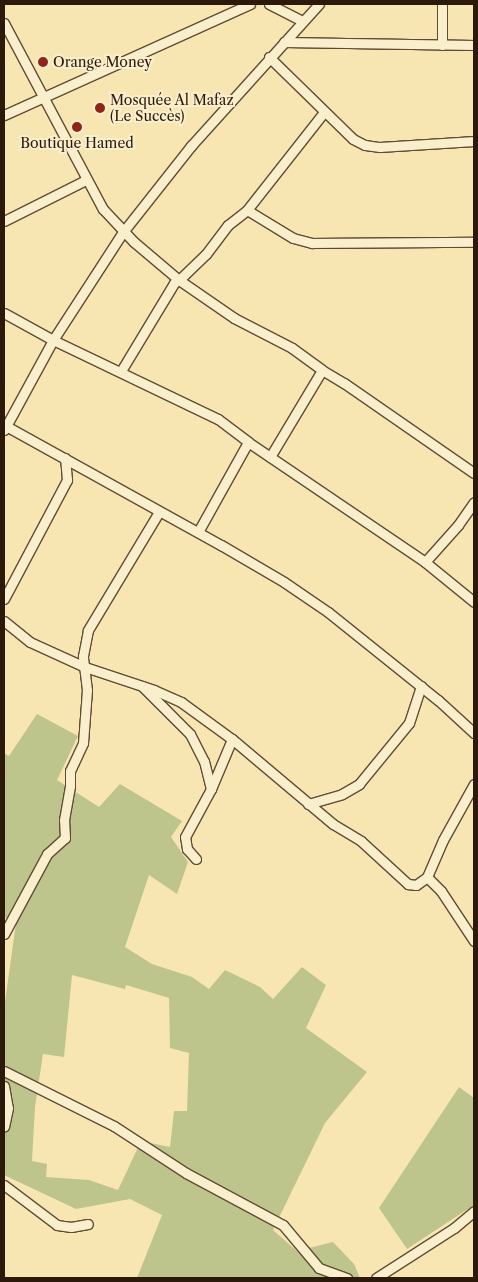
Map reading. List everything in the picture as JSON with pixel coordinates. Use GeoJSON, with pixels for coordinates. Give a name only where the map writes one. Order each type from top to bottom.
{"type":"FeatureCollection","features":[{"type":"Feature","properties":{"kind":"street"},"geometry":{"type":"LineString","coordinates":[[4,115],[250,4]]}},
{"type":"Feature","properties":{"kind":"street"},"geometry":{"type":"LineString","coordinates":[[269,4],[303,20]]}},
{"type":"Feature","properties":{"kind":"street"},"geometry":{"type":"LineString","coordinates":[[319,4],[269,57],[191,146],[123,232],[53,340],[5,428],[64,458],[284,582],[328,612],[421,686],[474,733]]}},
{"type":"Feature","properties":{"kind":"street"},"geometry":{"type":"LineString","coordinates":[[442,4],[442,44]]}},
{"type":"Feature","properties":{"kind":"street"},"geometry":{"type":"LineString","coordinates":[[4,23],[86,180],[103,209],[123,232],[179,280],[234,318],[292,348],[474,473]]}},
{"type":"Feature","properties":{"kind":"street"},"geometry":{"type":"LineString","coordinates":[[284,42],[474,45]]}},
{"type":"Feature","properties":{"kind":"street"},"geometry":{"type":"LineString","coordinates":[[269,57],[353,139],[365,145],[380,147],[474,141]]}},
{"type":"Feature","properties":{"kind":"street"},"geometry":{"type":"LineString","coordinates":[[121,371],[174,283],[206,254],[228,225],[246,210],[324,112]]}},
{"type":"Feature","properties":{"kind":"street"},"geometry":{"type":"LineString","coordinates":[[4,221],[86,180]]}},
{"type":"Feature","properties":{"kind":"street"},"geometry":{"type":"LineString","coordinates":[[246,210],[293,238],[312,243],[474,242]]}},
{"type":"Feature","properties":{"kind":"street"},"geometry":{"type":"LineString","coordinates":[[4,313],[53,340],[218,419],[248,442],[425,562],[474,602]]}},
{"type":"Feature","properties":{"kind":"street"},"geometry":{"type":"LineString","coordinates":[[270,457],[322,370]]}},
{"type":"Feature","properties":{"kind":"street"},"geometry":{"type":"LineString","coordinates":[[198,532],[248,442]]}},
{"type":"Feature","properties":{"kind":"street"},"geometry":{"type":"LineString","coordinates":[[4,600],[66,480],[64,458]]}},
{"type":"Feature","properties":{"kind":"street"},"geometry":{"type":"LineString","coordinates":[[425,562],[458,525],[474,502]]}},
{"type":"Feature","properties":{"kind":"street"},"geometry":{"type":"LineString","coordinates":[[4,934],[47,854],[65,838],[70,772],[83,743],[87,690],[83,656],[88,630],[159,512]]}},
{"type":"Feature","properties":{"kind":"street"},"geometry":{"type":"LineString","coordinates":[[4,621],[30,642],[85,668],[141,685],[181,702],[232,739],[333,824],[361,841],[408,884],[416,886],[427,877],[443,840],[474,784]]}},
{"type":"Feature","properties":{"kind":"street"},"geometry":{"type":"LineString","coordinates":[[141,685],[190,734],[204,761],[211,789]]}},
{"type":"Feature","properties":{"kind":"street"},"geometry":{"type":"LineString","coordinates":[[308,804],[342,794],[359,784],[409,723],[421,686]]}},
{"type":"Feature","properties":{"kind":"street"},"geometry":{"type":"LineString","coordinates":[[196,859],[187,849],[185,837],[211,789],[232,739]]}},
{"type":"Feature","properties":{"kind":"street"},"geometry":{"type":"LineString","coordinates":[[427,877],[441,891],[474,941]]}},
{"type":"Feature","properties":{"kind":"street"},"geometry":{"type":"LineString","coordinates":[[4,1070],[99,1118],[186,1173],[283,1225],[318,1268],[347,1278]]}},
{"type":"Feature","properties":{"kind":"street"},"geometry":{"type":"LineString","coordinates":[[4,1086],[8,1108],[4,1128]]}},
{"type":"Feature","properties":{"kind":"street"},"geometry":{"type":"LineString","coordinates":[[4,1185],[57,1225],[71,1227],[88,1224]]}},
{"type":"Feature","properties":{"kind":"street"},"geometry":{"type":"LineString","coordinates":[[376,1278],[454,1228],[474,1211]]}},
{"type":"Feature","properties":{"kind":"green space"},"geometry":{"type":"Polygon","coordinates":[[[37,714],[78,736],[57,780],[99,807],[120,784],[182,821],[171,837],[188,862],[177,894],[149,875],[125,947],[152,964],[192,977],[209,989],[225,970],[260,987],[273,999],[302,967],[326,985],[306,1028],[367,1072],[325,1123],[273,1230],[297,1251],[333,1242],[354,1264],[360,1278],[137,1278],[162,1215],[130,1199],[76,1209],[4,1175],[4,1009],[16,923],[4,917],[4,753],[9,756],[37,714]],[[72,975],[64,1057],[43,1054],[35,1107],[32,1161],[47,1164],[46,1177],[89,1180],[118,1190],[141,1141],[170,1147],[174,1111],[187,1111],[189,1053],[170,1048],[169,998],[126,985],[125,989],[72,975]]]}},
{"type":"Feature","properties":{"kind":"green space"},"geometry":{"type":"Polygon","coordinates":[[[459,1087],[474,1098],[474,1205],[407,1249],[379,1208],[459,1087]]]}},
{"type":"Feature","properties":{"kind":"place","name":"Orange Money"},"geometry":{"type":"Point","coordinates":[43,62]}},
{"type":"Feature","properties":{"kind":"place","name":"Mosquée Al Mafaz (Le Succès)"},"geometry":{"type":"Point","coordinates":[100,108]}},
{"type":"Feature","properties":{"kind":"place","name":"Boutique Hamed"},"geometry":{"type":"Point","coordinates":[77,127]}}]}
